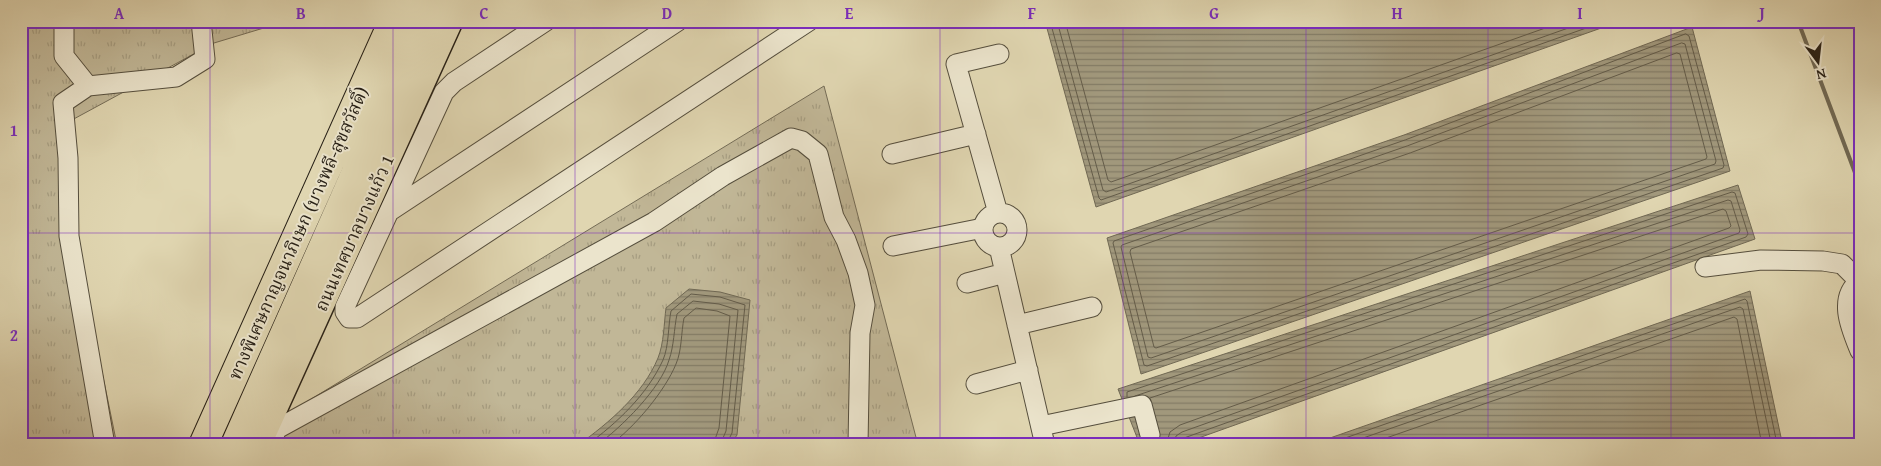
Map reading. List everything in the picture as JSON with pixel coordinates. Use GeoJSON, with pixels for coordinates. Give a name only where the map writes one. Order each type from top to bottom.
{"type":"FeatureCollection","features":[{"type":"Feature","properties":{"kind":"highway","name":"ทางพิเศษกาญจนาภิเษก (บางพลี-สุขสวัสดิ์)"},"geometry":{"type":"LineString","coordinates":[[203,445],[394,21]]}},
{"type":"Feature","properties":{"kind":"highway","name":"ทางพิเศษกาญจนาภิเษก (บางพลี-สุขสวัสดิ์)"},"geometry":{"type":"LineString","coordinates":[[235,445],[423,21]]}},
{"type":"Feature","properties":{"kind":"main road","name":"ถนนเทศบาลบางแก้ว 1"},"geometry":{"type":"LineString","coordinates":[[258,445],[450,21]]}},
{"type":"Feature","properties":{"kind":"street"},"geometry":{"type":"LineString","coordinates":[[64,21],[64,56],[88,86]]}},
{"type":"Feature","properties":{"kind":"street"},"geometry":{"type":"LineString","coordinates":[[105,445],[69,236],[68,158],[63,103],[88,86],[176,77],[205,59],[201,21]]}},
{"type":"Feature","properties":{"kind":"street"},"geometry":{"type":"LineString","coordinates":[[546,21],[454,82],[444,92],[345,307],[347,316],[357,318],[809,21]]}},
{"type":"Feature","properties":{"kind":"street"},"geometry":{"type":"LineString","coordinates":[[390,212],[678,21]]}},
{"type":"Feature","properties":{"kind":"street"},"geometry":{"type":"LineString","coordinates":[[998,213],[956,64],[999,54]]}},
{"type":"Feature","properties":{"kind":"street"},"geometry":{"type":"LineString","coordinates":[[892,154],[976,134]]}},
{"type":"Feature","properties":{"kind":"street"},"geometry":{"type":"LineString","coordinates":[[270,445],[277,429],[654,222],[723,176],[791,138],[802,141],[818,154],[834,217],[858,273],[865,305],[860,333],[858,445]]}},
{"type":"Feature","properties":{"kind":"street"},"geometry":{"type":"LineString","coordinates":[[998,213],[1010,215],[1014,219],[1018,230],[1017,236],[1009,245],[999,247],[993,246],[985,238],[983,228],[988,218],[998,213]]}},
{"type":"Feature","properties":{"kind":"street"},"geometry":{"type":"LineString","coordinates":[[893,246],[983,228]]}},
{"type":"Feature","properties":{"kind":"street"},"geometry":{"type":"LineString","coordinates":[[999,247],[1045,445]]}},
{"type":"Feature","properties":{"kind":"street"},"geometry":{"type":"LineString","coordinates":[[1705,267],[1761,260],[1842,264],[1859,281],[1852,288],[1847,307],[1860,352]]}},
{"type":"Feature","properties":{"kind":"street"},"geometry":{"type":"LineString","coordinates":[[968,283],[1005,273]]}},
{"type":"Feature","properties":{"kind":"street"},"geometry":{"type":"LineString","coordinates":[[1017,325],[1092,307]]}},
{"type":"Feature","properties":{"kind":"street"},"geometry":{"type":"LineString","coordinates":[[976,384],[1028,370]]}},
{"type":"Feature","properties":{"kind":"street"},"geometry":{"type":"LineString","coordinates":[[1041,426],[1142,405],[1150,435]]}},
{"type":"Feature","properties":{"kind":"green space"},"geometry":{"type":"Polygon","coordinates":[[[21,21],[287,21],[214,43],[59,127],[85,289],[117,445],[21,445],[21,21]]]}},
{"type":"Feature","properties":{"kind":"green space"},"geometry":{"type":"Polygon","coordinates":[[[824,86],[918,445],[236,445],[824,86]]]}},
{"type":"Feature","properties":{"kind":"water"},"geometry":{"type":"Polygon","coordinates":[[[1045,21],[1621,21],[1096,207],[1045,21]]]}},
{"type":"Feature","properties":{"kind":"water"},"geometry":{"type":"Polygon","coordinates":[[[1692,27],[1730,171],[1141,374],[1107,238],[1404,135],[1692,27]]]}},
{"type":"Feature","properties":{"kind":"water"},"geometry":{"type":"Polygon","coordinates":[[[1738,185],[1755,239],[1179,445],[1140,445],[1118,389],[1738,185]]]}},
{"type":"Feature","properties":{"kind":"water"},"geometry":{"type":"Polygon","coordinates":[[[689,289],[720,292],[750,300],[737,435],[730,445],[578,445],[624,407],[644,384],[660,352],[666,308],[689,289]]]}},
{"type":"Feature","properties":{"kind":"water"},"geometry":{"type":"Polygon","coordinates":[[[1750,291],[1782,442],[1775,445],[1310,445],[1750,291]]]}},
{"type":"Feature","properties":{"kind":"waterway"},"geometry":{"type":"LineString","coordinates":[[1798,21],[1860,186]]}}]}
